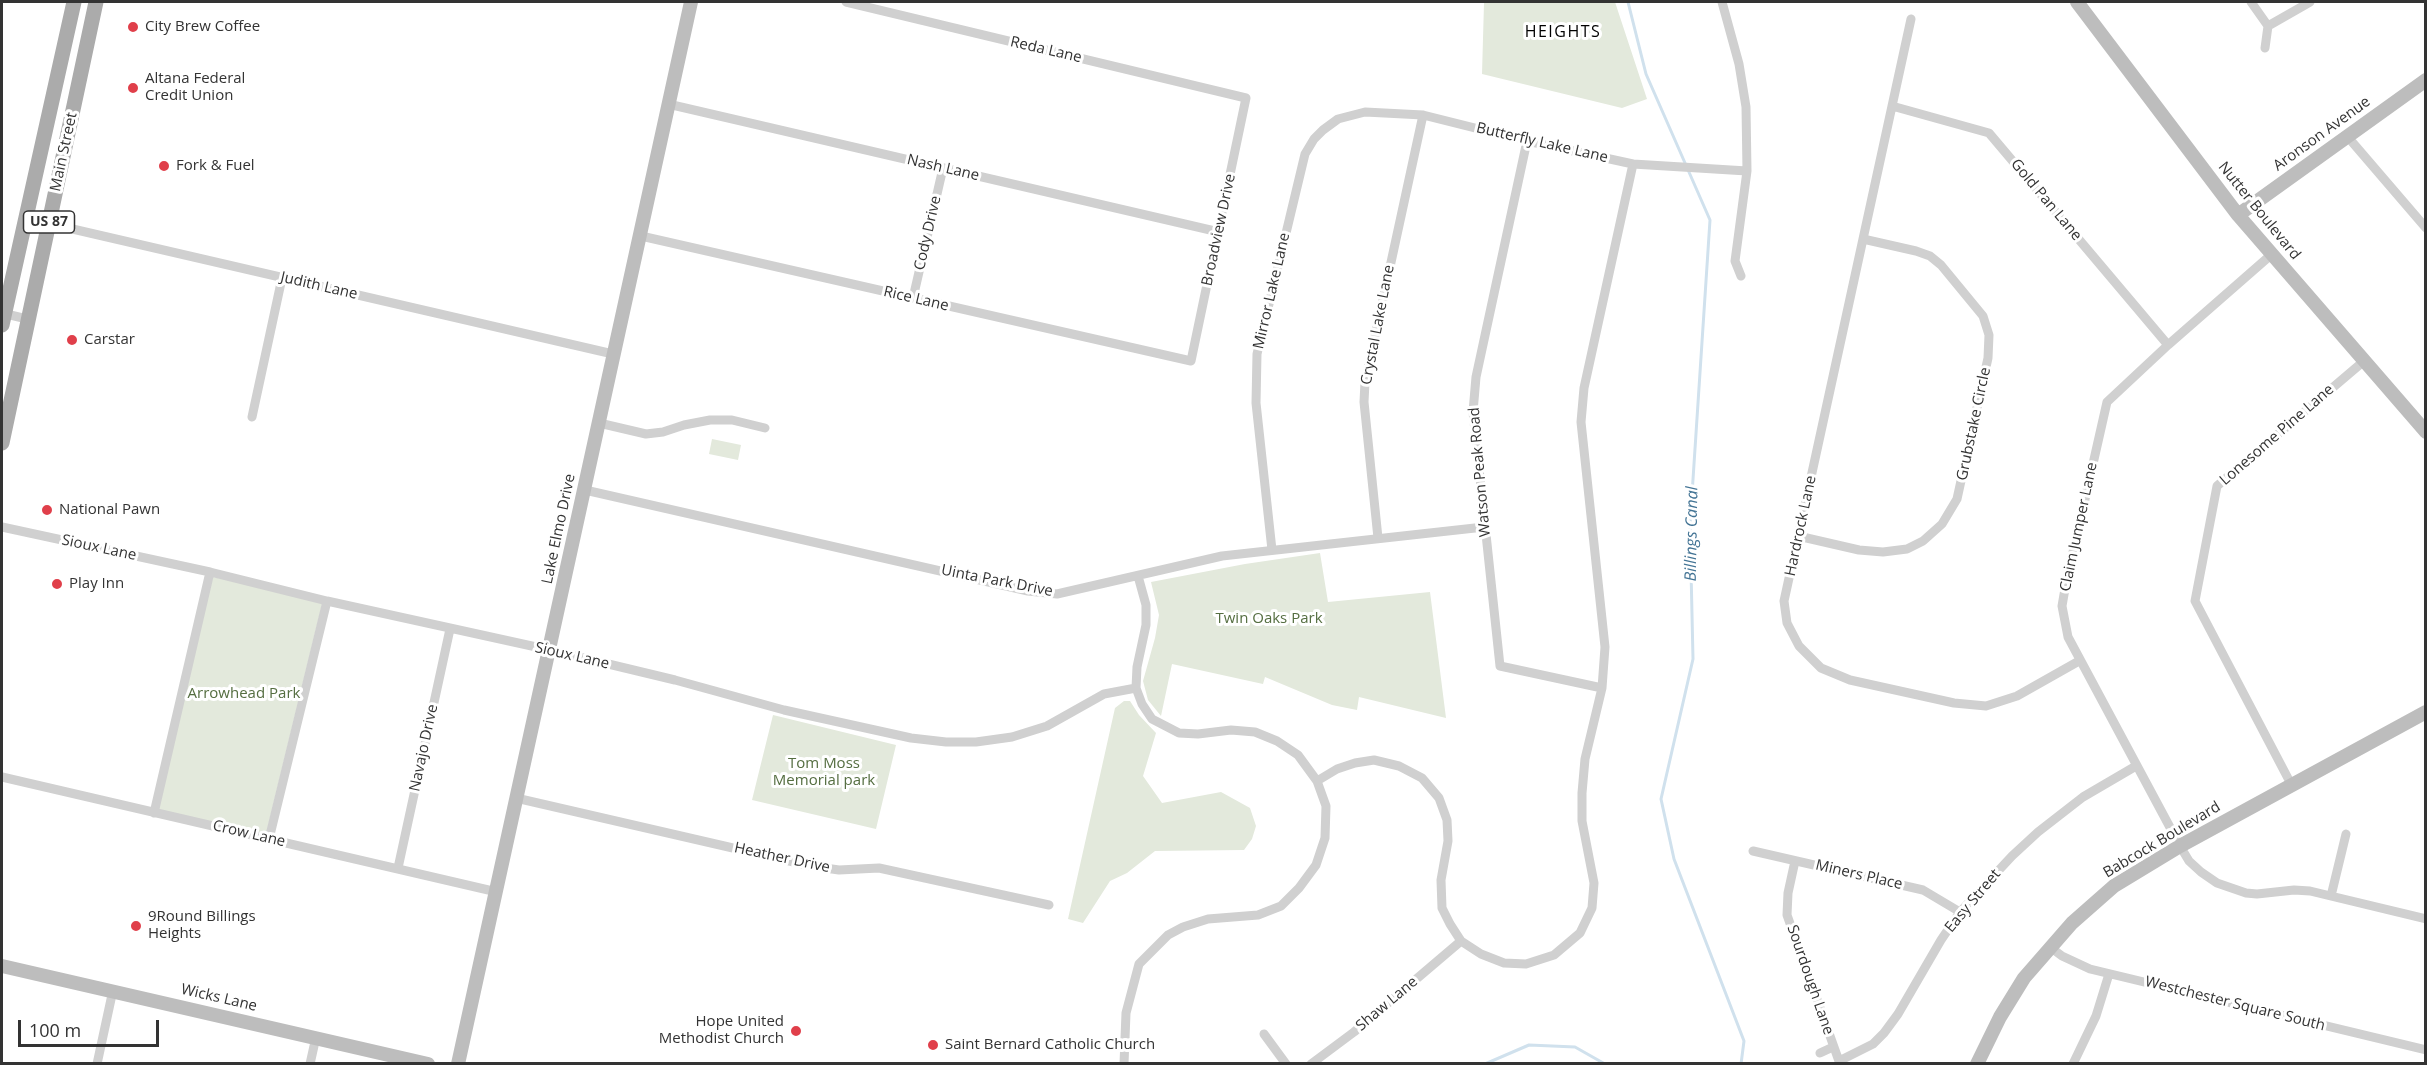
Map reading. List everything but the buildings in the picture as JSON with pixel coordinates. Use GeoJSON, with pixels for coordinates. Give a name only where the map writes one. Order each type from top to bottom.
{"type":"FeatureCollection","features":[{"type":"Feature","properties":{"kind":"main road","name":"Main Street"},"geometry":{"type":"LineString","coordinates":[[2,317],[74,2]]}},
{"type":"Feature","properties":{"kind":"main road","name":"Main Street"},"geometry":{"type":"LineString","coordinates":[[2,443],[96,2]]}},
{"type":"Feature","properties":{"kind":"main road","name":"Lake Elmo Drive"},"geometry":{"type":"LineString","coordinates":[[458,1064],[691,2]]}},
{"type":"Feature","properties":{"kind":"main road","name":"Nutter Boulevard"},"geometry":{"type":"LineString","coordinates":[[2077,2],[2238,215],[2426,432]]}},
{"type":"Feature","properties":{"kind":"main road","name":"Aronson Avenue"},"geometry":{"type":"LineString","coordinates":[[2238,215],[2426,80]]}},
{"type":"Feature","properties":{"kind":"main road","name":"Babcock Boulevard"},"geometry":{"type":"LineString","coordinates":[[1977,1064],[1996,1025],[2024,978],[2072,923],[2114,886],[2291,784],[2426,712]]}},
{"type":"Feature","properties":{"kind":"main road","name":"Wicks Lane"},"geometry":{"type":"LineString","coordinates":[[2,966],[428,1064]]}},
{"type":"Feature","properties":{"kind":"street","name":"Reda Lane"},"geometry":{"type":"LineString","coordinates":[[846,2],[1246,98]]}},
{"type":"Feature","properties":{"kind":"street"},"geometry":{"type":"LineString","coordinates":[[1722,2],[1740,64],[1746,107],[1747,171],[1735,261],[1741,276]]}},
{"type":"Feature","properties":{"kind":"street"},"geometry":{"type":"LineString","coordinates":[[2251,2],[2268,26],[2265,48]]}},
{"type":"Feature","properties":{"kind":"street"},"geometry":{"type":"LineString","coordinates":[[2268,26],[2310,2]]}},
{"type":"Feature","properties":{"kind":"street","name":"Hardrock Lane"},"geometry":{"type":"LineString","coordinates":[[1911,19],[1784,602],[1787,622],[1799,646],[1821,668],[1850,680],[1954,703],[1986,706],[2017,696],[2079,661]]}},
{"type":"Feature","properties":{"kind":"street","name":"Broadview Drive"},"geometry":{"type":"LineString","coordinates":[[1191,361],[1246,98]]}},
{"type":"Feature","properties":{"kind":"street","name":"Nash Lane"},"geometry":{"type":"LineString","coordinates":[[668,104],[1219,232]]}},
{"type":"Feature","properties":{"kind":"street","name":"Gold Pan Lane"},"geometry":{"type":"LineString","coordinates":[[1892,106],[1989,133],[2168,345]]}},
{"type":"Feature","properties":{"kind":"street","name":"Butterfly Lake Lane"},"geometry":{"type":"LineString","coordinates":[[1338,119],[1365,112],[1423,115],[1633,164],[1747,171]]}},
{"type":"Feature","properties":{"kind":"street","name":"Crystal Lake Lane"},"geometry":{"type":"LineString","coordinates":[[1378,538],[1364,402],[1365,382],[1423,115]]}},
{"type":"Feature","properties":{"kind":"street","name":"Mirror Lake Lane"},"geometry":{"type":"LineString","coordinates":[[1272,550],[1256,403],[1257,354],[1305,154],[1314,139],[1338,119]]}},
{"type":"Feature","properties":{"kind":"street"},"geometry":{"type":"LineString","coordinates":[[2346,136],[2426,228]]}},
{"type":"Feature","properties":{"kind":"street","name":"Watson Peak Road"},"geometry":{"type":"LineString","coordinates":[[1527,141],[1476,377],[1473,412],[1500,666],[1602,688]]}},
{"type":"Feature","properties":{"kind":"street"},"geometry":{"type":"LineString","coordinates":[[1317,781],[1337,769],[1374,760],[1400,766],[1422,778],[1439,798],[1447,820],[1448,841],[1441,880],[1442,908],[1449,924],[1461,941],[1481,954],[1504,963],[1526,964],[1554,955],[1580,933],[1592,908],[1594,883],[1582,821],[1582,793],[1585,759],[1602,688],[1605,647],[1581,422],[1584,388],[1633,164]]}},
{"type":"Feature","properties":{"kind":"street","name":"Cody Drive"},"geometry":{"type":"LineString","coordinates":[[913,298],[943,168]]}},
{"type":"Feature","properties":{"kind":"street","name":"Judith Lane"},"geometry":{"type":"LineString","coordinates":[[25,218],[613,354]]}},
{"type":"Feature","properties":{"kind":"street","name":"Rice Lane"},"geometry":{"type":"LineString","coordinates":[[641,236],[1191,361]]}},
{"type":"Feature","properties":{"kind":"street","name":"Grubstake Circle"},"geometry":{"type":"LineString","coordinates":[[1798,536],[1859,550],[1883,552],[1926,546],[1957,499],[1988,358],[1989,334],[1983,316],[1941,265],[1930,256],[1863,239]]}},
{"type":"Feature","properties":{"kind":"street","name":"Claim Jumper Lane"},"geometry":{"type":"LineString","coordinates":[[2272,254],[2107,402],[2062,606],[2068,637],[2180,846],[2189,861],[2201,872],[2235,891],[2257,894],[2294,890],[2331,896],[2426,919]]}},
{"type":"Feature","properties":{"kind":"street"},"geometry":{"type":"LineString","coordinates":[[252,417],[282,278]]}},
{"type":"Feature","properties":{"kind":"street"},"geometry":{"type":"LineString","coordinates":[[2,317],[27,319]]}},
{"type":"Feature","properties":{"kind":"street","name":"Lonesome Pine Lane"},"geometry":{"type":"LineString","coordinates":[[2291,784],[2195,601],[2217,486],[2364,361]]}},
{"type":"Feature","properties":{"kind":"street"},"geometry":{"type":"LineString","coordinates":[[599,423],[646,434],[710,420],[732,420],[765,428]]}},
{"type":"Feature","properties":{"kind":"street","name":"Uinta Park Drive"},"geometry":{"type":"LineString","coordinates":[[585,490],[1028,591],[1057,594],[1222,556],[1484,527]]}},
{"type":"Feature","properties":{"kind":"street","name":"Sioux Lane"},"geometry":{"type":"LineString","coordinates":[[2,527],[550,650],[675,680],[784,710],[910,738],[946,742],[976,742],[1012,737],[1047,726],[1104,694],[1136,688]]}},
{"type":"Feature","properties":{"kind":"street"},"geometry":{"type":"LineString","coordinates":[[154,813],[210,572]]}},
{"type":"Feature","properties":{"kind":"street"},"geometry":{"type":"LineString","coordinates":[[1124,1064],[1126,1013],[1139,964],[1168,935],[1183,927],[1208,918],[1258,915],[1281,906],[1316,866],[1325,838],[1326,806],[1317,781],[1298,755],[1277,741],[1254,732],[1231,730],[1198,734],[1179,733],[1152,719],[1142,705],[1136,688],[1137,667],[1146,625],[1146,606],[1138,576]]}},
{"type":"Feature","properties":{"kind":"street"},"geometry":{"type":"LineString","coordinates":[[269,839],[327,601]]}},
{"type":"Feature","properties":{"kind":"street","name":"Navajo Drive"},"geometry":{"type":"LineString","coordinates":[[398,868],[450,629]]}},
{"type":"Feature","properties":{"kind":"street","name":"Easy Street"},"geometry":{"type":"LineString","coordinates":[[1839,1062],[1873,1044],[1884,1033],[1960,912],[2012,856],[2038,832],[2084,797],[2136,766]]}},
{"type":"Feature","properties":{"kind":"street","name":"Crow Lane"},"geometry":{"type":"LineString","coordinates":[[2,777],[497,892]]}},
{"type":"Feature","properties":{"kind":"street","name":"Heather Drive"},"geometry":{"type":"LineString","coordinates":[[516,798],[811,866],[838,870],[879,868],[1049,905]]}},
{"type":"Feature","properties":{"kind":"street"},"geometry":{"type":"LineString","coordinates":[[2331,896],[2346,834]]}},
{"type":"Feature","properties":{"kind":"street","name":"Miners Place"},"geometry":{"type":"LineString","coordinates":[[1753,851],[1923,890],[1960,912]]}},
{"type":"Feature","properties":{"kind":"street","name":"Sourdough Lane"},"geometry":{"type":"LineString","coordinates":[[1795,861],[1788,893],[1787,915],[1839,1062]]}},
{"type":"Feature","properties":{"kind":"street","name":"Shaw Lane"},"geometry":{"type":"LineString","coordinates":[[1311,1064],[1354,1032],[1461,941]]}},
{"type":"Feature","properties":{"kind":"street","name":"Westchester Square South"},"geometry":{"type":"LineString","coordinates":[[2050,946],[2075,963],[2109,974],[2426,1050]]}},
{"type":"Feature","properties":{"kind":"street"},"geometry":{"type":"LineString","coordinates":[[2073,1064],[2096,1016],[2109,974]]}},
{"type":"Feature","properties":{"kind":"street"},"geometry":{"type":"LineString","coordinates":[[97,1064],[113,990]]}},
{"type":"Feature","properties":{"kind":"street"},"geometry":{"type":"LineString","coordinates":[[1264,1034],[1286,1064]]}},
{"type":"Feature","properties":{"kind":"street"},"geometry":{"type":"LineString","coordinates":[[310,1064],[316,1037]]}},
{"type":"Feature","properties":{"kind":"street"},"geometry":{"type":"LineString","coordinates":[[1820,1053],[1833,1047]]}},
{"type":"Feature","properties":{"kind":"green space"},"geometry":{"type":"Polygon","coordinates":[[[1615,2],[1647,99],[1622,108],[1482,74],[1484,3],[1615,2]]]}},
{"type":"Feature","properties":{"kind":"green space"},"geometry":{"type":"Polygon","coordinates":[[[712,439],[741,445],[738,460],[709,454],[712,439]]]}},
{"type":"Feature","properties":{"kind":"green space","name":"Twin Oaks Park"},"geometry":{"type":"Polygon","coordinates":[[[1320,553],[1328,602],[1430,592],[1446,718],[1359,697],[1357,710],[1332,705],[1265,677],[1263,684],[1172,664],[1161,716],[1148,700],[1143,681],[1159,615],[1151,582],[1245,564],[1320,553]]]}},
{"type":"Feature","properties":{"kind":"green space","name":"Arrowhead Park"},"geometry":{"type":"Polygon","coordinates":[[[213,577],[323,600],[266,834],[155,809],[213,577]]]}},
{"type":"Feature","properties":{"kind":"green space"},"geometry":{"type":"Polygon","coordinates":[[[1124,701],[1130,701],[1139,715],[1156,733],[1143,776],[1162,803],[1221,792],[1250,808],[1256,826],[1252,839],[1244,850],[1155,851],[1127,873],[1110,881],[1083,923],[1068,919],[1115,708],[1124,701]]]}},
{"type":"Feature","properties":{"kind":"green space","name":"Tom Moss Memorial park"},"geometry":{"type":"Polygon","coordinates":[[[773,715],[896,745],[876,829],[752,800],[773,715]]]}},
{"type":"Feature","properties":{"kind":"waterway","name":"Billings Canal"},"geometry":{"type":"LineString","coordinates":[[1628,2],[1646,74],[1710,220],[1690,525],[1693,659],[1661,799],[1674,859],[1744,1041],[1741,1064]]}},
{"type":"Feature","properties":{"kind":"waterway","name":"Billings Canal"},"geometry":{"type":"LineString","coordinates":[[1485,1064],[1529,1045],[1575,1047],[1605,1064]]}},
{"type":"Feature","properties":{"kind":"place","name":"City Brew Coffee"},"geometry":{"type":"Point","coordinates":[133,27]}},
{"type":"Feature","properties":{"kind":"place","name":"Altana Federal Credit Union"},"geometry":{"type":"Point","coordinates":[133,88]}},
{"type":"Feature","properties":{"kind":"place","name":"Fork & Fuel"},"geometry":{"type":"Point","coordinates":[164,166]}},
{"type":"Feature","properties":{"kind":"place","name":"Carstar"},"geometry":{"type":"Point","coordinates":[72,340]}},
{"type":"Feature","properties":{"kind":"place","name":"National Pawn"},"geometry":{"type":"Point","coordinates":[47,510]}},
{"type":"Feature","properties":{"kind":"place","name":"Play Inn"},"geometry":{"type":"Point","coordinates":[57,584]}},
{"type":"Feature","properties":{"kind":"place","name":"9Round Billings Heights"},"geometry":{"type":"Point","coordinates":[136,926]}},
{"type":"Feature","properties":{"kind":"place","name":"Hope United Methodist Church"},"geometry":{"type":"Point","coordinates":[796,1031]}},
{"type":"Feature","properties":{"kind":"place","name":"Saint Bernard Catholic Church"},"geometry":{"type":"Point","coordinates":[933,1045]}},
{"type":"Feature","properties":{"kind":"district","name":"HEIGHTS"},"geometry":{"type":"Point","coordinates":[1563,32]}}]}
